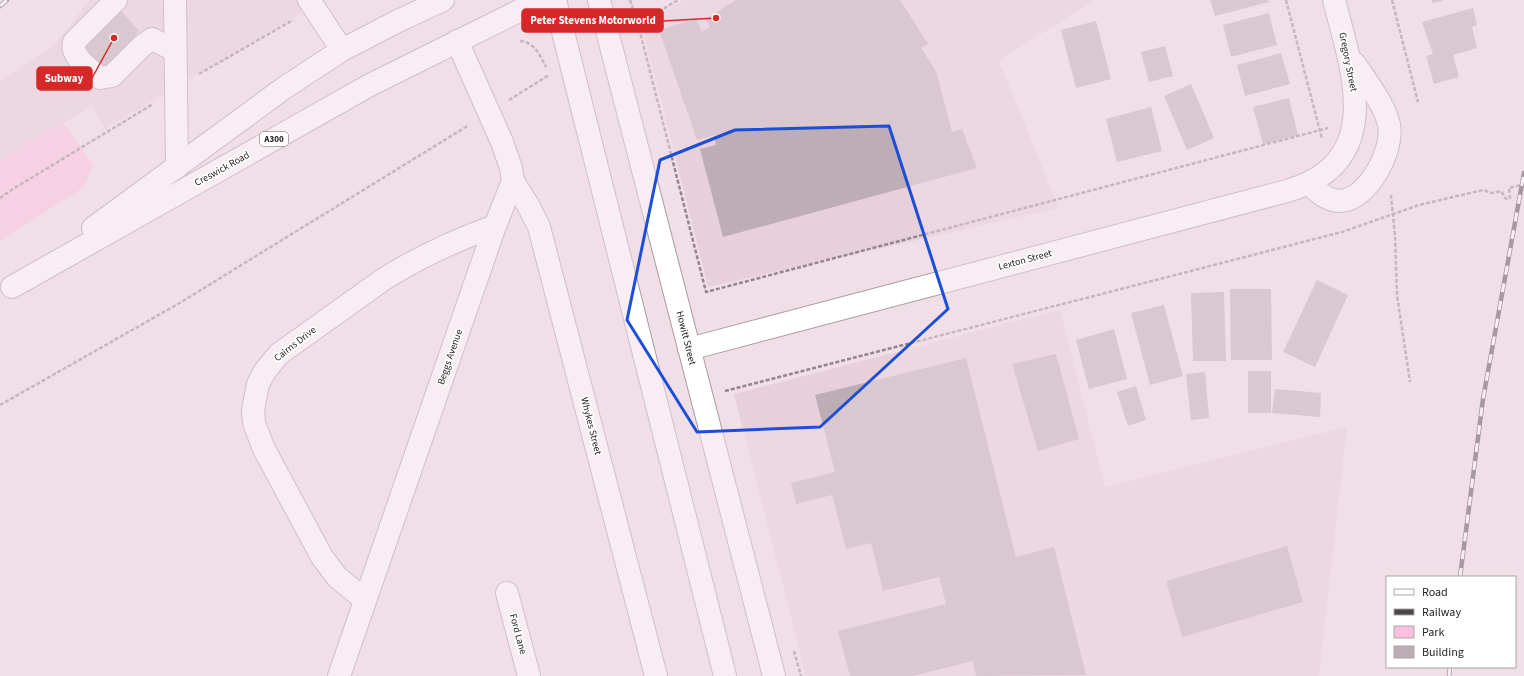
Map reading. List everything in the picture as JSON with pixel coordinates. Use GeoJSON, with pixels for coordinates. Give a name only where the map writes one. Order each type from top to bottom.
{"type":"FeatureCollection","features":[{"type":"Feature","properties":{"kind":"main road"},"geometry":{"type":"LineString","coordinates":[[116,0],[74,42],[72,48],[75,54],[94,73],[100,78],[112,76],[142,46],[152,39],[174,50]]}},
{"type":"Feature","properties":{"kind":"main road"},"geometry":{"type":"LineString","coordinates":[[175,0],[174,50],[177,167]]}},
{"type":"Feature","properties":{"kind":"main road","name":"Creswick Road"},"geometry":{"type":"LineString","coordinates":[[6,291],[370,84],[541,0]]}},
{"type":"Feature","properties":{"kind":"main road"},"geometry":{"type":"LineString","coordinates":[[555,0],[725,676]]}},
{"type":"Feature","properties":{"kind":"main road","name":"Howitt Street"},"geometry":{"type":"LineString","coordinates":[[599,0],[688,349],[774,676]]}},
{"type":"Feature","properties":{"kind":"main road","name":"Gregory Street"},"geometry":{"type":"LineString","coordinates":[[1334,0],[1353,75],[1356,112],[1354,129],[1347,148]]}},
{"type":"Feature","properties":{"kind":"main road","name":"Creswick Road"},"geometry":{"type":"LineString","coordinates":[[6,291],[284,88],[342,50],[430,3]]}},
{"type":"Feature","properties":{"kind":"main road"},"geometry":{"type":"LineString","coordinates":[[312,5],[342,50]]}},
{"type":"Feature","properties":{"kind":"main road"},"geometry":{"type":"LineString","coordinates":[[457,41],[506,152],[513,181]]}},
{"type":"Feature","properties":{"kind":"main road"},"geometry":{"type":"LineString","coordinates":[[1309,184],[1329,199],[1345,200],[1366,186],[1381,164],[1388,144],[1389,126],[1382,107],[1346,48]]}},
{"type":"Feature","properties":{"kind":"main road","name":"Lexton Street"},"geometry":{"type":"LineString","coordinates":[[688,349],[1309,184],[1328,171],[1347,148]]}},
{"type":"Feature","properties":{"kind":"main road","name":"Beggs Avenue"},"geometry":{"type":"LineString","coordinates":[[338,676],[495,226],[513,181]]}},
{"type":"Feature","properties":{"kind":"main road","name":"Whykes Street"},"geometry":{"type":"LineString","coordinates":[[513,181],[533,212],[545,246],[656,676]]}},
{"type":"Feature","properties":{"kind":"main road","name":"Cairns Drive"},"geometry":{"type":"LineString","coordinates":[[365,600],[330,570],[264,449],[254,423],[253,410],[258,384],[265,371],[279,354],[384,279],[447,245],[495,226]]}},
{"type":"Feature","properties":{"kind":"main road","name":"Ford Lane"},"geometry":{"type":"LineString","coordinates":[[507,593],[528,676]]}},
{"type":"Feature","properties":{"kind":"path"},"geometry":{"type":"LineString","coordinates":[[630,0],[638,24],[706,292],[1328,128]]}},
{"type":"Feature","properties":{"kind":"path"},"geometry":{"type":"LineString","coordinates":[[638,24],[678,0]]}},
{"type":"Feature","properties":{"kind":"path"},"geometry":{"type":"LineString","coordinates":[[1286,0],[1323,143]]}},
{"type":"Feature","properties":{"kind":"path"},"geometry":{"type":"LineString","coordinates":[[1392,0],[1418,102]]}},
{"type":"Feature","properties":{"kind":"path"},"geometry":{"type":"LineString","coordinates":[[0,198],[196,75],[312,5]]}},
{"type":"Feature","properties":{"kind":"path"},"geometry":{"type":"LineString","coordinates":[[0,405],[192,296],[550,75],[542,58],[533,46],[529,42],[520,41]]}},
{"type":"Feature","properties":{"kind":"path"},"geometry":{"type":"LineString","coordinates":[[1381,164],[1387,179],[1394,215],[1397,295],[1410,382]]}},
{"type":"Feature","properties":{"kind":"path"},"geometry":{"type":"LineString","coordinates":[[725,391],[1027,315],[1334,234],[1394,215],[1419,205],[1483,190],[1492,193],[1501,190],[1506,199],[1510,198],[1509,188],[1524,184]]}},
{"type":"Feature","properties":{"kind":"highlighted area"},"geometry":{"type":"Polygon","coordinates":[[[889,126],[948,309],[820,427],[697,432],[627,320],[660,160],[735,130],[889,126]]]}},
{"type":"Feature","properties":{"kind":"shaded area"},"geometry":{"type":"Polygon","coordinates":[[[90,0],[322,0],[105,129],[92,106],[0,160],[0,80],[54,45],[90,0]]]}},
{"type":"Feature","properties":{"kind":"shaded area"},"geometry":{"type":"Polygon","coordinates":[[[684,0],[1094,0],[999,61],[1059,208],[708,287],[642,26],[684,0]]]}},
{"type":"Feature","properties":{"kind":"shaded area"},"geometry":{"type":"Polygon","coordinates":[[[1060,310],[1105,487],[1347,427],[1319,676],[806,676],[734,394],[1060,310]]]}},
{"type":"Feature","properties":{"kind":"green space"},"geometry":{"type":"Polygon","coordinates":[[[63,122],[93,165],[84,187],[0,241],[0,160],[63,122]]]}},
{"type":"Feature","properties":{"kind":"building"},"geometry":{"type":"Polygon","coordinates":[[[736,0],[900,0],[928,44],[921,48],[936,71],[952,132],[962,129],[977,168],[723,237],[700,149],[716,145],[714,135],[697,140],[659,30],[696,19],[702,32],[710,27],[706,19],[736,0]]]}},
{"type":"Feature","properties":{"kind":"building"},"geometry":{"type":"Polygon","coordinates":[[[1210,0],[1268,0],[1269,2],[1215,16],[1210,0]]]}},
{"type":"Feature","properties":{"kind":"building"},"geometry":{"type":"Polygon","coordinates":[[[1432,0],[1443,0],[1443,1],[1432,3],[1432,0]]]}},
{"type":"Feature","properties":{"kind":"building"},"geometry":{"type":"Polygon","coordinates":[[[1473,8],[1477,25],[1472,27],[1477,48],[1453,55],[1459,77],[1434,84],[1426,56],[1433,54],[1422,22],[1473,8]]]}},
{"type":"Feature","properties":{"kind":"building"},"geometry":{"type":"Polygon","coordinates":[[[120,10],[139,31],[132,39],[135,42],[119,59],[116,56],[105,67],[93,57],[79,71],[81,45],[120,10]]]}},
{"type":"Feature","properties":{"kind":"building"},"geometry":{"type":"Polygon","coordinates":[[[1269,13],[1277,45],[1231,57],[1223,25],[1269,13]]]}},
{"type":"Feature","properties":{"kind":"building"},"geometry":{"type":"Polygon","coordinates":[[[1096,21],[1111,79],[1076,88],[1061,30],[1096,21]]]}},
{"type":"Feature","properties":{"kind":"building"},"geometry":{"type":"Polygon","coordinates":[[[1165,46],[1173,76],[1149,82],[1141,52],[1165,46]]]}},
{"type":"Feature","properties":{"kind":"building"},"geometry":{"type":"Polygon","coordinates":[[[1281,53],[1290,84],[1245,96],[1237,65],[1281,53]]]}},
{"type":"Feature","properties":{"kind":"building"},"geometry":{"type":"Polygon","coordinates":[[[1191,84],[1214,138],[1187,150],[1164,96],[1191,84]]]}},
{"type":"Feature","properties":{"kind":"building"},"geometry":{"type":"Polygon","coordinates":[[[1289,98],[1298,135],[1263,144],[1253,107],[1289,98]]]}},
{"type":"Feature","properties":{"kind":"building"},"geometry":{"type":"Polygon","coordinates":[[[1151,107],[1162,151],[1117,162],[1106,119],[1151,107]]]}},
{"type":"Feature","properties":{"kind":"building"},"geometry":{"type":"Polygon","coordinates":[[[1317,280],[1348,295],[1315,367],[1283,352],[1317,280]]]}},
{"type":"Feature","properties":{"kind":"building"},"geometry":{"type":"Polygon","coordinates":[[[1230,289],[1271,289],[1272,360],[1231,360],[1230,289]]]}},
{"type":"Feature","properties":{"kind":"building"},"geometry":{"type":"Polygon","coordinates":[[[1224,292],[1226,361],[1193,361],[1191,293],[1224,292]]]}},
{"type":"Feature","properties":{"kind":"building"},"geometry":{"type":"Polygon","coordinates":[[[1164,305],[1183,376],[1150,385],[1131,313],[1164,305]]]}},
{"type":"Feature","properties":{"kind":"building"},"geometry":{"type":"Polygon","coordinates":[[[1114,329],[1127,379],[1089,389],[1076,340],[1114,329]]]}},
{"type":"Feature","properties":{"kind":"building"},"geometry":{"type":"Polygon","coordinates":[[[1056,354],[1079,439],[1038,451],[1012,364],[1056,354]]]}},
{"type":"Feature","properties":{"kind":"building"},"geometry":{"type":"Polygon","coordinates":[[[966,358],[1016,557],[1054,547],[1086,675],[976,676],[973,661],[913,676],[850,676],[838,631],[946,604],[939,577],[883,591],[871,543],[846,549],[832,495],[796,504],[791,483],[835,472],[815,395],[966,358]]]}},
{"type":"Feature","properties":{"kind":"building"},"geometry":{"type":"Polygon","coordinates":[[[1248,371],[1271,371],[1271,413],[1248,413],[1248,371]]]}},
{"type":"Feature","properties":{"kind":"building"},"geometry":{"type":"Polygon","coordinates":[[[1205,372],[1209,418],[1191,420],[1186,374],[1205,372]]]}},
{"type":"Feature","properties":{"kind":"building"},"geometry":{"type":"Polygon","coordinates":[[[1136,386],[1146,420],[1128,426],[1117,392],[1136,386]]]}},
{"type":"Feature","properties":{"kind":"building"},"geometry":{"type":"Polygon","coordinates":[[[1275,389],[1321,393],[1320,417],[1272,413],[1275,389]]]}},
{"type":"Feature","properties":{"kind":"building"},"geometry":{"type":"Polygon","coordinates":[[[1287,546],[1303,602],[1182,637],[1166,581],[1287,546]]]}},
{"type":"Feature","properties":{"kind":"railway"},"geometry":{"type":"LineString","coordinates":[[0,6],[7,0]]}},
{"type":"Feature","properties":{"kind":"railway"},"geometry":{"type":"LineString","coordinates":[[1460,576],[1483,399],[1524,173]]}},
{"type":"Feature","properties":{"kind":"railway"},"geometry":{"type":"LineString","coordinates":[[1449,676],[1450,668]]}},
{"type":"Feature","properties":{"kind":"place","name":"Peter Stevens Motorworld"},"geometry":{"type":"Point","coordinates":[716,18]}},
{"type":"Feature","properties":{"kind":"place","name":"Subway"},"geometry":{"type":"Point","coordinates":[114,38]}}]}
